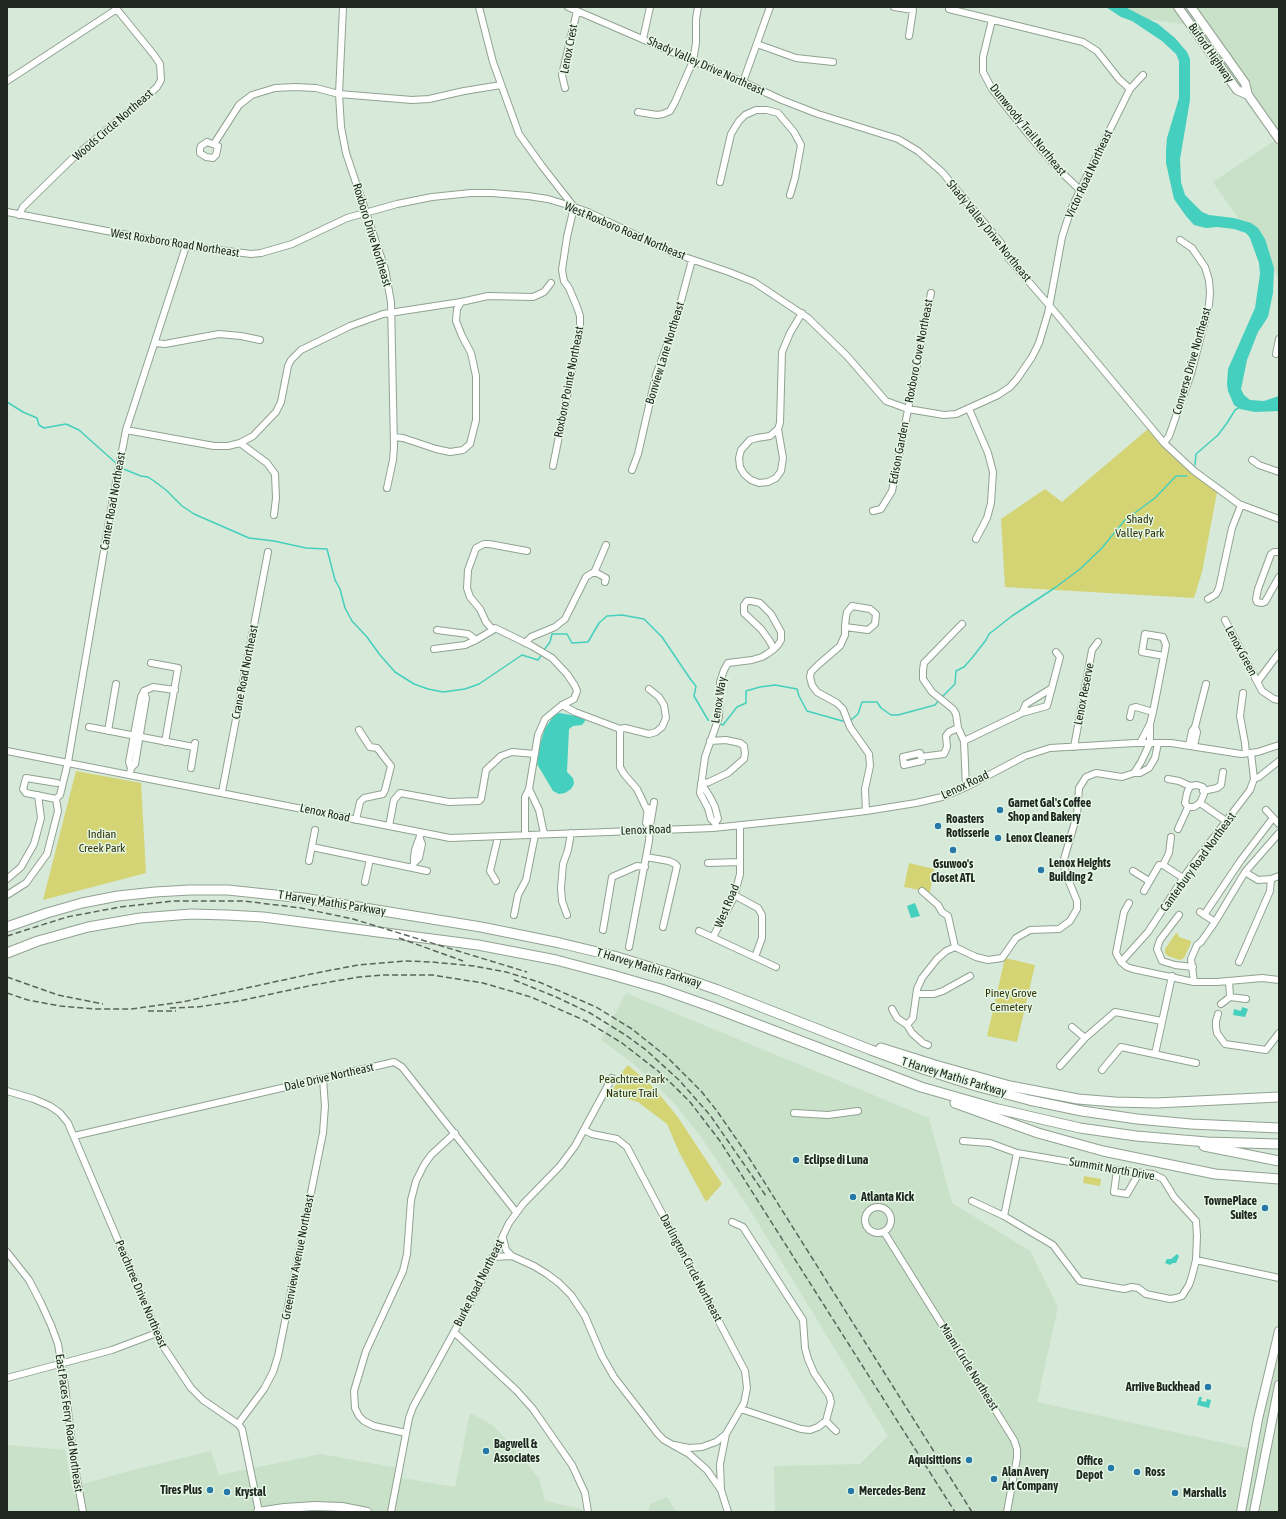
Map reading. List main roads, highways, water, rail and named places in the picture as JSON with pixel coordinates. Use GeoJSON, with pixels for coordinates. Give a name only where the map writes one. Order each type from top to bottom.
{"type":"FeatureCollection","features":[{"type":"Feature","properties":{"kind":"highway","name":"T Harvey Mathis Parkway"},"geometry":{"type":"LineString","coordinates":[[7,926],[82,903],[143,893],[173,890],[209,890],[246,891],[284,895],[481,927],[587,949],[693,980],[923,1069],[976,1086],[1029,1100],[1082,1111],[1137,1119],[1191,1124],[1257,1127],[1279,1126]]}},
{"type":"Feature","properties":{"kind":"highway","name":"T Harvey Mathis Parkway"},"geometry":{"type":"LineString","coordinates":[[7,953],[60,935],[105,924],[157,916],[196,914],[280,919],[478,946],[563,962],[661,989],[921,1087],[991,1108],[1052,1122],[1106,1132],[1207,1142],[1279,1144]]}},
{"type":"Feature","properties":{"kind":"highway"},"geometry":{"type":"LineString","coordinates":[[804,1023],[963,1073],[1010,1086],[1059,1096],[1098,1101],[1136,1103],[1279,1097]]}},
{"type":"Feature","properties":{"kind":"highway"},"geometry":{"type":"LineString","coordinates":[[921,1087],[946,1100],[1016,1126],[1079,1145],[1216,1174],[1279,1179]]}},
{"type":"Feature","properties":{"kind":"highway"},"geometry":{"type":"LineString","coordinates":[[1167,1139],[1279,1161]]}},
{"type":"Feature","properties":{"kind":"main road","name":"Buford Highway"},"geometry":{"type":"LineString","coordinates":[[1178,7],[1238,90],[1248,94]]}},
{"type":"Feature","properties":{"kind":"main road","name":"Buford Highway"},"geometry":{"type":"LineString","coordinates":[[1191,7],[1245,83],[1248,94],[1279,139]]}},
{"type":"Feature","properties":{"kind":"main road"},"geometry":{"type":"LineString","coordinates":[[1241,1512],[1258,1419],[1279,1331]]}},
{"type":"Feature","properties":{"kind":"main road"},"geometry":{"type":"LineString","coordinates":[[1254,1512],[1279,1385]]}},
{"type":"Feature","properties":{"kind":"main road"},"geometry":{"type":"LineString","coordinates":[[258,1512],[284,1508],[307,1509],[317,1506],[342,1507],[367,1512]]}},
{"type":"Feature","properties":{"kind":"water"},"geometry":{"type":"Polygon","coordinates":[[[1106,7],[1125,7],[1158,24],[1175,38],[1187,52],[1190,59],[1190,100],[1180,159],[1181,182],[1185,195],[1202,212],[1209,215],[1234,218],[1251,223],[1258,228],[1265,239],[1274,268],[1273,293],[1268,317],[1258,332],[1247,360],[1241,389],[1244,395],[1250,400],[1264,401],[1279,396],[1279,411],[1255,412],[1240,409],[1234,405],[1228,391],[1228,369],[1255,308],[1260,274],[1259,263],[1250,238],[1246,233],[1234,229],[1217,227],[1206,228],[1194,225],[1174,199],[1166,163],[1166,150],[1167,138],[1179,98],[1179,61],[1176,54],[1162,41],[1132,21],[1121,17],[1106,7]]]}},
{"type":"Feature","properties":{"kind":"water"},"geometry":{"type":"Polygon","coordinates":[[[560,713],[576,716],[585,719],[585,721],[582,725],[573,726],[569,729],[567,772],[573,778],[574,784],[571,789],[565,793],[559,794],[553,791],[537,764],[539,748],[545,728],[555,714],[560,713]]]}},
{"type":"Feature","properties":{"kind":"water"},"geometry":{"type":"Polygon","coordinates":[[[915,903],[920,916],[911,918],[907,906],[915,903]]]}},
{"type":"Feature","properties":{"kind":"water"},"geometry":{"type":"Polygon","coordinates":[[[1242,1007],[1248,1009],[1245,1017],[1233,1015],[1234,1009],[1241,1011],[1242,1007]]]}},
{"type":"Feature","properties":{"kind":"water"},"geometry":{"type":"Polygon","coordinates":[[[1177,1254],[1179,1256],[1176,1263],[1170,1265],[1165,1263],[1167,1259],[1171,1259],[1177,1254]]]}},
{"type":"Feature","properties":{"kind":"water"},"geometry":{"type":"Polygon","coordinates":[[[1199,1397],[1202,1397],[1201,1401],[1206,1402],[1207,1399],[1211,1400],[1209,1408],[1197,1405],[1199,1397]]]}},
{"type":"Feature","properties":{"kind":"waterway"},"geometry":{"type":"LineString","coordinates":[[7,402],[23,412],[37,418],[39,425],[44,428],[66,424],[79,430],[117,464]]}},
{"type":"Feature","properties":{"kind":"waterway"},"geometry":{"type":"LineString","coordinates":[[1195,465],[1196,454],[1218,435],[1235,410],[1240,407]]}},
{"type":"Feature","properties":{"kind":"waterway"},"geometry":{"type":"LineString","coordinates":[[121,468],[141,476],[148,477],[166,490],[182,506],[194,514],[249,538],[274,541],[306,548],[327,549],[335,580],[340,589],[345,608],[352,621],[395,672],[414,684],[443,692],[465,689],[479,684],[522,655],[538,660],[542,654]]}},
{"type":"Feature","properties":{"kind":"waterway"},"geometry":{"type":"LineString","coordinates":[[941,698],[955,684],[956,671],[964,667],[986,640],[989,634],[1012,616],[1080,569],[1101,549],[1125,520],[1155,498],[1176,476],[1187,476]]}},
{"type":"Feature","properties":{"kind":"waterway"},"geometry":{"type":"LineString","coordinates":[[544,650],[550,642],[552,634],[567,634],[572,643],[588,642],[599,623],[607,616],[622,615],[644,619],[662,637],[696,686],[694,696],[708,720],[715,722]]}},
{"type":"Feature","properties":{"kind":"waterway"},"geometry":{"type":"LineString","coordinates":[[719,723],[723,725],[737,707],[746,703],[746,691],[775,685],[797,689],[807,711],[846,722]]}},
{"type":"Feature","properties":{"kind":"waterway"},"geometry":{"type":"LineString","coordinates":[[850,721],[858,714],[862,702],[877,702],[881,708],[891,715],[898,715],[935,705],[939,700]]}},
{"type":"Feature","properties":{"kind":"railway"},"geometry":{"type":"LineString","coordinates":[[7,936],[67,917],[120,907],[173,901],[244,901],[301,908],[353,919],[527,972]]}},
{"type":"Feature","properties":{"kind":"railway"},"geometry":{"type":"LineString","coordinates":[[399,938],[463,961]]}},
{"type":"Feature","properties":{"kind":"railway"},"geometry":{"type":"LineString","coordinates":[[7,993],[28,1000],[60,1006],[95,1009],[131,1009],[182,1002],[358,965],[407,961],[474,966],[506,972],[539,982],[596,1007],[632,1029],[667,1057],[701,1091],[717,1111],[746,1153],[972,1512]]}},
{"type":"Feature","properties":{"kind":"railway"},"geometry":{"type":"LineString","coordinates":[[170,1008],[197,1007],[239,1001],[359,977],[383,975],[432,975],[483,983],[531,997],[586,1021],[622,1043],[658,1071],[674,1086],[690,1102],[720,1141],[955,1512]]}},
{"type":"Feature","properties":{"kind":"railway"},"geometry":{"type":"LineString","coordinates":[[7,977],[58,995],[103,1004]]}},
{"type":"Feature","properties":{"kind":"railway"},"geometry":{"type":"LineString","coordinates":[[514,980],[590,1013],[627,1036],[646,1050],[679,1080],[710,1115],[766,1196]]}},
{"type":"Feature","properties":{"kind":"railway"},"geometry":{"type":"LineString","coordinates":[[148,1011],[176,1011]]}},
{"type":"Feature","properties":{"kind":"place","name":"Garnet Gal's Coffee Shop and Bakery"},"geometry":{"type":"Point","coordinates":[1000,810]}},
{"type":"Feature","properties":{"kind":"place","name":"Roasters Rotisserie"},"geometry":{"type":"Point","coordinates":[938,826]}},
{"type":"Feature","properties":{"kind":"place","name":"Lenox Cleaners"},"geometry":{"type":"Point","coordinates":[998,838]}},
{"type":"Feature","properties":{"kind":"place","name":"Gsuwoo's Closet ATL"},"geometry":{"type":"Point","coordinates":[953,850]}},
{"type":"Feature","properties":{"kind":"place","name":"Lenox Heights Building 2"},"geometry":{"type":"Point","coordinates":[1041,870]}},
{"type":"Feature","properties":{"kind":"place","name":"Eclipse di Luna"},"geometry":{"type":"Point","coordinates":[796,1160]}},
{"type":"Feature","properties":{"kind":"place","name":"Atlanta Kick"},"geometry":{"type":"Point","coordinates":[853,1197]}},
{"type":"Feature","properties":{"kind":"place","name":"TownePlace Suites"},"geometry":{"type":"Point","coordinates":[1265,1208]}},
{"type":"Feature","properties":{"kind":"place","name":"Arriive Buckhead"},"geometry":{"type":"Point","coordinates":[1208,1387]}},
{"type":"Feature","properties":{"kind":"place","name":"Bagwell & Associates"},"geometry":{"type":"Point","coordinates":[486,1451]}},
{"type":"Feature","properties":{"kind":"place","name":"Aquisittions"},"geometry":{"type":"Point","coordinates":[969,1460]}},
{"type":"Feature","properties":{"kind":"place","name":"Office Depot"},"geometry":{"type":"Point","coordinates":[1111,1468]}},
{"type":"Feature","properties":{"kind":"place","name":"Ross"},"geometry":{"type":"Point","coordinates":[1137,1472]}},
{"type":"Feature","properties":{"kind":"place","name":"Alan Avery Art Company"},"geometry":{"type":"Point","coordinates":[994,1479]}},
{"type":"Feature","properties":{"kind":"place","name":"Tires Plus"},"geometry":{"type":"Point","coordinates":[210,1490]}},
{"type":"Feature","properties":{"kind":"place","name":"Mercedes-Benz"},"geometry":{"type":"Point","coordinates":[851,1491]}},
{"type":"Feature","properties":{"kind":"place","name":"Krystal"},"geometry":{"type":"Point","coordinates":[227,1492]}},
{"type":"Feature","properties":{"kind":"place","name":"Marshalls"},"geometry":{"type":"Point","coordinates":[1175,1493]}},
{"type":"Feature","properties":{"kind":"park label","name":"Shady Valley Park"},"geometry":{"type":"Point","coordinates":[1140,526]}},
{"type":"Feature","properties":{"kind":"park label","name":"Indian Creek Park"},"geometry":{"type":"Point","coordinates":[102,841]}},
{"type":"Feature","properties":{"kind":"park label","name":"Piney Grove Cemetery"},"geometry":{"type":"Point","coordinates":[1011,1000]}},
{"type":"Feature","properties":{"kind":"park label","name":"Peachtree Park Nature Trail"},"geometry":{"type":"Point","coordinates":[632,1086]}}]}
